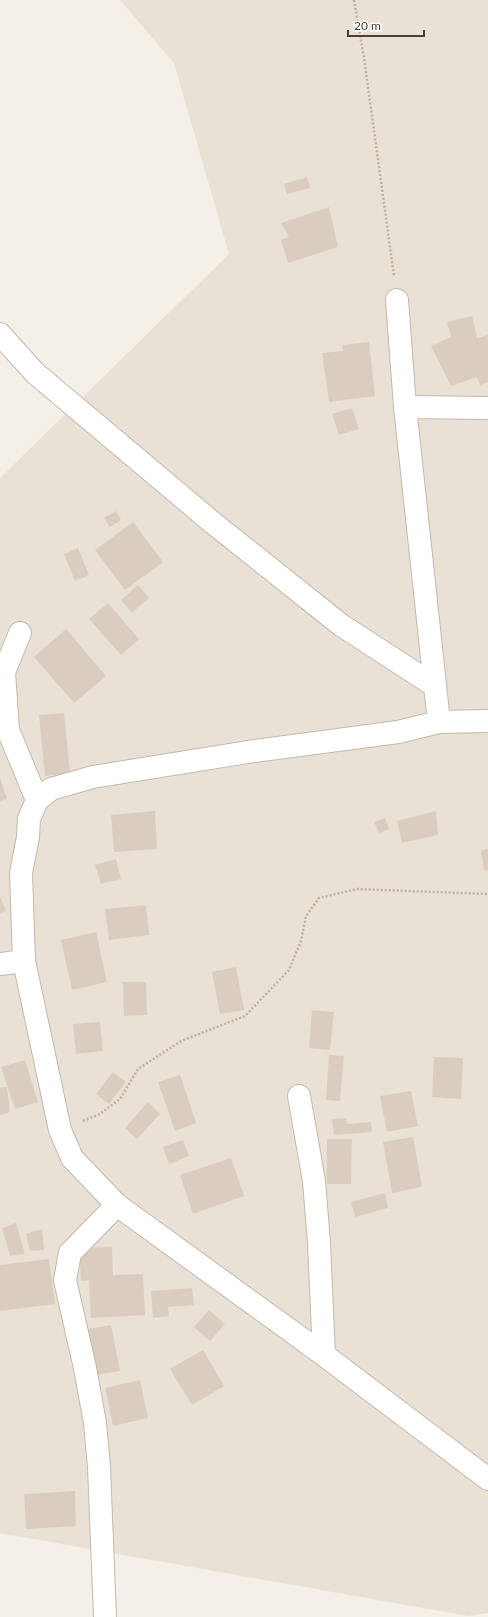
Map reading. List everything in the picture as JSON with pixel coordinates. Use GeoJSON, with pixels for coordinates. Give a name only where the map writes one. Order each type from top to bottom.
{"type":"FeatureCollection","features":[{"type":"Feature","properties":{"kind":"street"},"geometry":{"type":"LineString","coordinates":[[397,300],[405,407],[439,722]]}},
{"type":"Feature","properties":{"kind":"street"},"geometry":{"type":"LineString","coordinates":[[0,334],[35,373],[213,523],[341,625],[435,686]]}},
{"type":"Feature","properties":{"kind":"street"},"geometry":{"type":"LineString","coordinates":[[405,407],[488,408]]}},
{"type":"Feature","properties":{"kind":"street"},"geometry":{"type":"LineString","coordinates":[[20,633],[4,672],[8,730],[37,800]]}},
{"type":"Feature","properties":{"kind":"street"},"geometry":{"type":"LineString","coordinates":[[488,721],[439,722],[398,732],[254,751],[93,777],[51,789],[37,800],[29,819],[28,838],[21,873],[24,961],[60,1130],[72,1158],[117,1205],[324,1355],[488,1479]]}},
{"type":"Feature","properties":{"kind":"street"},"geometry":{"type":"LineString","coordinates":[[0,964],[24,961]]}},
{"type":"Feature","properties":{"kind":"street"},"geometry":{"type":"LineString","coordinates":[[299,1096],[314,1182],[319,1243],[324,1355]]}},
{"type":"Feature","properties":{"kind":"street"},"geometry":{"type":"LineString","coordinates":[[105,1617],[99,1467],[94,1423],[85,1368],[65,1280],[70,1253],[117,1205]]}},
{"type":"Feature","properties":{"kind":"path"},"geometry":{"type":"LineString","coordinates":[[354,0],[364,58],[397,300]]}},
{"type":"Feature","properties":{"kind":"path"},"geometry":{"type":"LineString","coordinates":[[60,1130],[100,1114],[115,1103],[120,1099],[138,1069],[181,1041],[245,1016],[289,970],[301,941],[306,916],[319,898],[357,889],[488,894]]}},
{"type":"Feature","properties":{"kind":"shaded area"},"geometry":{"type":"Polygon","coordinates":[[[120,0],[488,0],[488,1613],[468,1616],[0,1533],[0,478],[229,254],[174,63],[120,0]]]}},
{"type":"Feature","properties":{"kind":"building"},"geometry":{"type":"Polygon","coordinates":[[[307,177],[310,188],[287,194],[284,184],[307,177]]]}},
{"type":"Feature","properties":{"kind":"building"},"geometry":{"type":"Polygon","coordinates":[[[329,207],[338,247],[288,263],[281,240],[289,237],[281,223],[329,207]]]}},
{"type":"Feature","properties":{"kind":"building"},"geometry":{"type":"Polygon","coordinates":[[[472,316],[477,338],[488,335],[488,382],[480,385],[477,377],[451,386],[431,346],[451,337],[447,322],[472,316]]]}},
{"type":"Feature","properties":{"kind":"building"},"geometry":{"type":"Polygon","coordinates":[[[369,342],[375,396],[329,402],[322,353],[343,351],[342,345],[369,342]]]}},
{"type":"Feature","properties":{"kind":"building"},"geometry":{"type":"Polygon","coordinates":[[[352,408],[359,429],[339,435],[332,414],[352,408]]]}},
{"type":"Feature","properties":{"kind":"building"},"geometry":{"type":"Polygon","coordinates":[[[116,511],[121,520],[110,527],[104,518],[116,511]]]}},
{"type":"Feature","properties":{"kind":"building"},"geometry":{"type":"Polygon","coordinates":[[[133,522],[163,562],[125,590],[95,550],[133,522]]]}},
{"type":"Feature","properties":{"kind":"building"},"geometry":{"type":"Polygon","coordinates":[[[78,548],[89,575],[75,581],[64,554],[78,548]]]}},
{"type":"Feature","properties":{"kind":"building"},"geometry":{"type":"Polygon","coordinates":[[[138,585],[149,598],[132,613],[121,600],[138,585]]]}},
{"type":"Feature","properties":{"kind":"building"},"geometry":{"type":"Polygon","coordinates":[[[108,603],[139,639],[121,655],[89,619],[108,603]]]}},
{"type":"Feature","properties":{"kind":"building"},"geometry":{"type":"Polygon","coordinates":[[[66,629],[106,676],[74,703],[34,657],[66,629]]]}},
{"type":"Feature","properties":{"kind":"building"},"geometry":{"type":"Polygon","coordinates":[[[64,713],[70,773],[45,776],[39,715],[64,713]]]}},
{"type":"Feature","properties":{"kind":"building"},"geometry":{"type":"Polygon","coordinates":[[[0,778],[7,799],[0,801],[0,778]]]}},
{"type":"Feature","properties":{"kind":"building"},"geometry":{"type":"Polygon","coordinates":[[[155,811],[157,849],[114,852],[111,815],[155,811]]]}},
{"type":"Feature","properties":{"kind":"building"},"geometry":{"type":"Polygon","coordinates":[[[436,811],[438,835],[402,843],[397,821],[436,811]]]}},
{"type":"Feature","properties":{"kind":"building"},"geometry":{"type":"Polygon","coordinates":[[[385,818],[389,829],[379,833],[374,822],[385,818]]]}},
{"type":"Feature","properties":{"kind":"building"},"geometry":{"type":"Polygon","coordinates":[[[488,849],[488,870],[484,870],[481,850],[488,849]]]}},
{"type":"Feature","properties":{"kind":"building"},"geometry":{"type":"Polygon","coordinates":[[[116,859],[121,879],[101,884],[95,865],[116,859]]]}},
{"type":"Feature","properties":{"kind":"building"},"geometry":{"type":"Polygon","coordinates":[[[0,897],[6,911],[0,913],[0,897]]]}},
{"type":"Feature","properties":{"kind":"building"},"geometry":{"type":"Polygon","coordinates":[[[146,905],[149,935],[109,940],[105,909],[146,905]]]}},
{"type":"Feature","properties":{"kind":"building"},"geometry":{"type":"Polygon","coordinates":[[[96,932],[107,982],[72,990],[61,940],[96,932]]]}},
{"type":"Feature","properties":{"kind":"building"},"geometry":{"type":"Polygon","coordinates":[[[236,967],[244,1010],[220,1014],[212,972],[236,967]]]}},
{"type":"Feature","properties":{"kind":"building"},"geometry":{"type":"Polygon","coordinates":[[[123,982],[146,982],[147,1015],[124,1016],[123,982]]]}},
{"type":"Feature","properties":{"kind":"building"},"geometry":{"type":"Polygon","coordinates":[[[312,1010],[334,1012],[330,1050],[309,1048],[312,1010]]]}},
{"type":"Feature","properties":{"kind":"building"},"geometry":{"type":"Polygon","coordinates":[[[100,1022],[103,1051],[76,1054],[73,1024],[100,1022]]]}},
{"type":"Feature","properties":{"kind":"building"},"geometry":{"type":"Polygon","coordinates":[[[329,1055],[344,1056],[340,1101],[326,1100],[329,1055]]]}},
{"type":"Feature","properties":{"kind":"building"},"geometry":{"type":"Polygon","coordinates":[[[434,1057],[463,1058],[461,1099],[432,1097],[434,1057]]]}},
{"type":"Feature","properties":{"kind":"building"},"geometry":{"type":"Polygon","coordinates":[[[25,1060],[38,1102],[15,1109],[1,1067],[25,1060]]]}},
{"type":"Feature","properties":{"kind":"building"},"geometry":{"type":"Polygon","coordinates":[[[113,1072],[126,1082],[109,1104],[96,1094],[113,1072]]]}},
{"type":"Feature","properties":{"kind":"building"},"geometry":{"type":"Polygon","coordinates":[[[180,1075],[196,1123],[175,1131],[158,1082],[180,1075]]]}},
{"type":"Feature","properties":{"kind":"building"},"geometry":{"type":"Polygon","coordinates":[[[7,1087],[10,1112],[0,1115],[0,1088],[7,1087]]]}},
{"type":"Feature","properties":{"kind":"building"},"geometry":{"type":"Polygon","coordinates":[[[411,1091],[418,1126],[387,1132],[380,1096],[411,1091]]]}},
{"type":"Feature","properties":{"kind":"building"},"geometry":{"type":"Polygon","coordinates":[[[148,1102],[160,1114],[137,1139],[125,1128],[148,1102]]]}},
{"type":"Feature","properties":{"kind":"building"},"geometry":{"type":"Polygon","coordinates":[[[346,1118],[347,1124],[371,1122],[372,1132],[334,1135],[332,1119],[346,1118]]]}},
{"type":"Feature","properties":{"kind":"building"},"geometry":{"type":"Polygon","coordinates":[[[413,1137],[422,1187],[392,1193],[383,1142],[413,1137]]]}},
{"type":"Feature","properties":{"kind":"building"},"geometry":{"type":"Polygon","coordinates":[[[327,1139],[352,1139],[351,1184],[327,1184],[327,1139]]]}},
{"type":"Feature","properties":{"kind":"building"},"geometry":{"type":"Polygon","coordinates":[[[183,1140],[189,1156],[169,1164],[163,1147],[183,1140]]]}},
{"type":"Feature","properties":{"kind":"building"},"geometry":{"type":"Polygon","coordinates":[[[231,1158],[244,1196],[193,1214],[180,1175],[231,1158]]]}},
{"type":"Feature","properties":{"kind":"building"},"geometry":{"type":"Polygon","coordinates":[[[385,1193],[388,1208],[355,1217],[351,1202],[385,1193]]]}},
{"type":"Feature","properties":{"kind":"building"},"geometry":{"type":"Polygon","coordinates":[[[16,1223],[25,1254],[10,1256],[2,1228],[16,1223]]]}},
{"type":"Feature","properties":{"kind":"building"},"geometry":{"type":"Polygon","coordinates":[[[42,1229],[44,1250],[30,1251],[26,1234],[42,1229]]]}},
{"type":"Feature","properties":{"kind":"building"},"geometry":{"type":"Polygon","coordinates":[[[112,1247],[113,1275],[143,1274],[145,1315],[91,1318],[89,1280],[81,1281],[79,1248],[112,1247]]]}},
{"type":"Feature","properties":{"kind":"building"},"geometry":{"type":"Polygon","coordinates":[[[49,1259],[55,1304],[0,1311],[0,1265],[49,1259]]]}},
{"type":"Feature","properties":{"kind":"building"},"geometry":{"type":"Polygon","coordinates":[[[192,1288],[194,1305],[168,1307],[169,1316],[153,1318],[151,1291],[192,1288]]]}},
{"type":"Feature","properties":{"kind":"building"},"geometry":{"type":"Polygon","coordinates":[[[209,1310],[225,1324],[210,1341],[194,1327],[209,1310]]]}},
{"type":"Feature","properties":{"kind":"building"},"geometry":{"type":"Polygon","coordinates":[[[111,1325],[120,1371],[96,1375],[87,1329],[111,1325]]]}},
{"type":"Feature","properties":{"kind":"building"},"geometry":{"type":"Polygon","coordinates":[[[203,1350],[224,1386],[192,1405],[170,1369],[203,1350]]]}},
{"type":"Feature","properties":{"kind":"building"},"geometry":{"type":"Polygon","coordinates":[[[140,1380],[148,1418],[113,1426],[105,1388],[140,1380]]]}},
{"type":"Feature","properties":{"kind":"building"},"geometry":{"type":"Polygon","coordinates":[[[75,1491],[76,1526],[26,1529],[24,1494],[75,1491]]]}}]}
